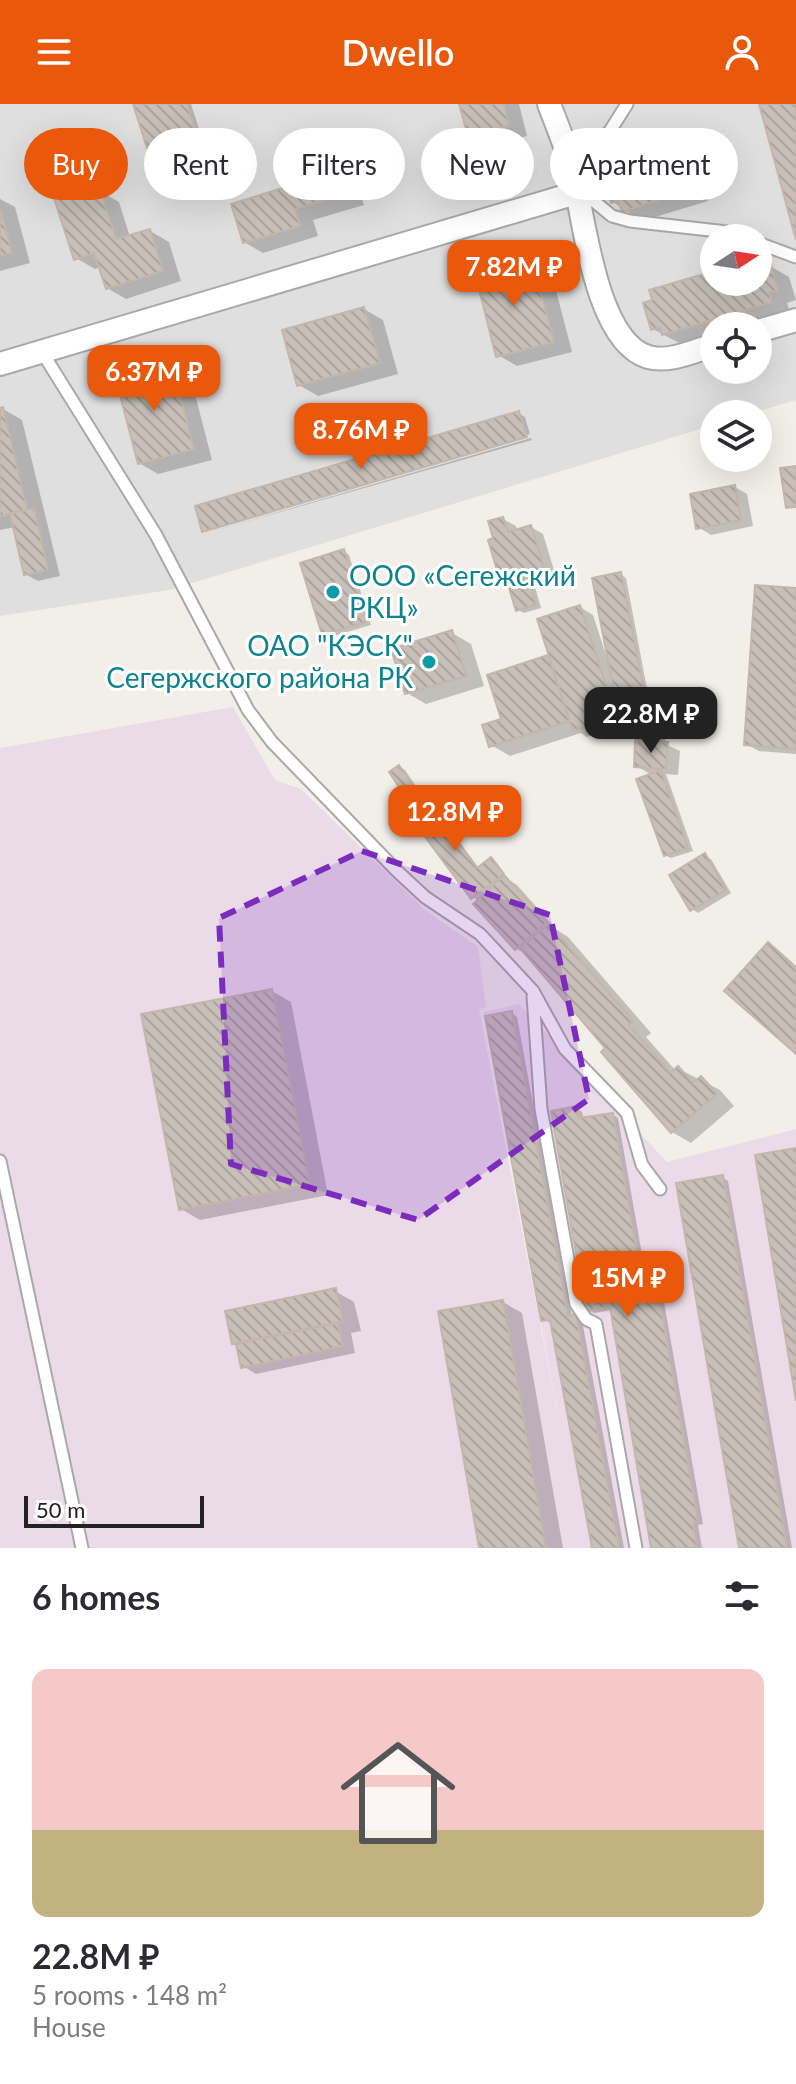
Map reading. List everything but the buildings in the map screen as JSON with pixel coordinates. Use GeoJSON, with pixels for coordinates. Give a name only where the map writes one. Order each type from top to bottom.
{"type":"FeatureCollection","features":[{"type":"Feature","properties":{"kind":"street"},"geometry":{"type":"LineString","coordinates":[[549,104],[558,128]]}},
{"type":"Feature","properties":{"kind":"street"},"geometry":{"type":"LineString","coordinates":[[0,364],[552,200]]}},
{"type":"Feature","properties":{"kind":"street"},"geometry":{"type":"LineString","coordinates":[[578,200],[599,287],[618,333],[630,348],[649,357],[663,358],[700,349]]}},
{"type":"Feature","properties":{"kind":"street"},"geometry":{"type":"LineString","coordinates":[[772,327],[796,320]]}},
{"type":"Feature","properties":{"kind":"lane"},"geometry":{"type":"LineString","coordinates":[[612,128],[627,104]]}},
{"type":"Feature","properties":{"kind":"lane"},"geometry":{"type":"LineString","coordinates":[[591,200],[612,216],[700,228]]}},
{"type":"Feature","properties":{"kind":"lane"},"geometry":{"type":"LineString","coordinates":[[772,248],[796,257]]}},
{"type":"Feature","properties":{"kind":"lane"},"geometry":{"type":"LineString","coordinates":[[42,352],[156,535],[248,710],[272,742],[397,871],[425,897],[480,934],[533,991],[565,1049],[627,1113],[642,1165],[660,1189]]}},
{"type":"Feature","properties":{"kind":"lane"},"geometry":{"type":"LineString","coordinates":[[533,991],[541,1109],[576,1304],[586,1319],[596,1324],[636,1548]]}},
{"type":"Feature","properties":{"kind":"lane"},"geometry":{"type":"LineString","coordinates":[[0,1161],[82,1548]]}},
{"type":"Feature","properties":{"kind":"highlighted area"},"geometry":{"type":"Polygon","coordinates":[[[362,851],[550,915],[589,1099],[418,1220],[231,1164],[219,918],[362,851]]]}},
{"type":"Feature","properties":{"kind":"shaded area"},"geometry":{"type":"Polygon","coordinates":[[[0,104],[796,104],[796,400],[772,407],[772,400],[700,400],[700,429],[169,590],[0,616],[0,104]]]}},
{"type":"Feature","properties":{"kind":"shaded area"},"geometry":{"type":"Polygon","coordinates":[[[233,707],[275,780],[301,789],[425,910],[478,947],[486,1007],[479,1009],[561,1431],[483,1012],[519,1004],[667,1162],[796,1129],[796,1548],[0,1548],[0,748],[233,707]]]}},
{"type":"Feature","properties":{"kind":"place","name":"ООО «Сегежский РКЦ»"},"geometry":{"type":"Point","coordinates":[333,592]}},
{"type":"Feature","properties":{"kind":"place","name":"ОАО \"КЭСК\" Сегержского района РК"},"geometry":{"type":"Point","coordinates":[429,662]}}]}
